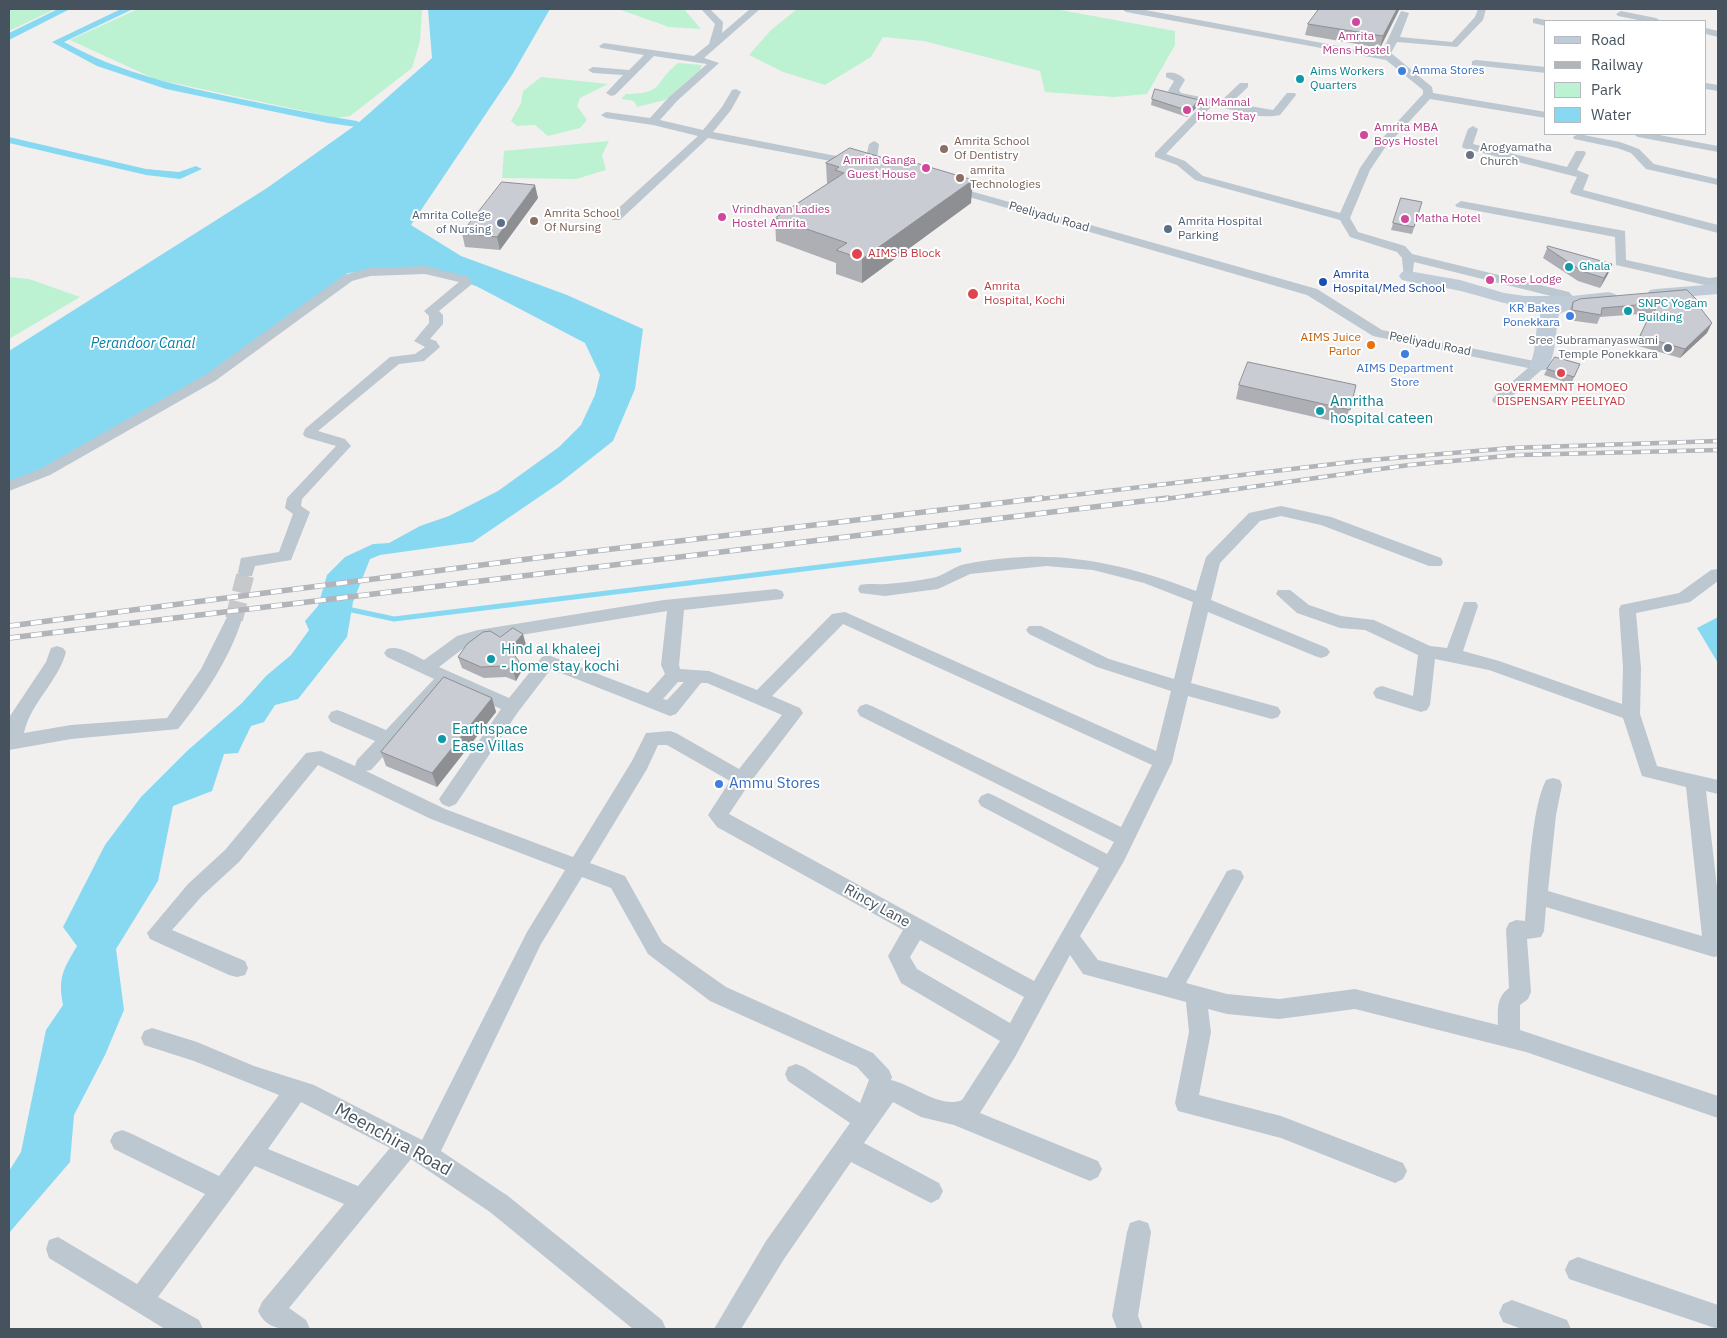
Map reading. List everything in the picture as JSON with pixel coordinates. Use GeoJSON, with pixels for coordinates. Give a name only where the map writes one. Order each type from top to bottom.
{"type":"FeatureCollection","features":[{"type":"Feature","properties":{"kind":"street"},"geometry":{"type":"LineString","coordinates":[[705,9],[720,24],[713,45]]}},
{"type":"Feature","properties":{"kind":"street"},"geometry":{"type":"LineString","coordinates":[[696,59],[755,9]]}},
{"type":"Feature","properties":{"kind":"street"},"geometry":{"type":"LineString","coordinates":[[1126,9],[1389,58]]}},
{"type":"Feature","properties":{"kind":"street"},"geometry":{"type":"LineString","coordinates":[[1394,39],[1454,46],[1480,18],[1482,9]]}},
{"type":"Feature","properties":{"kind":"street"},"geometry":{"type":"LineString","coordinates":[[1344,218],[1364,170],[1406,117],[1428,95],[1428,89],[1389,58],[1386,52],[1394,39],[1404,13]]}},
{"type":"Feature","properties":{"kind":"street"},"geometry":{"type":"LineString","coordinates":[[1621,14],[1651,20]]}},
{"type":"Feature","properties":{"kind":"street"},"geometry":{"type":"LineString","coordinates":[[604,46],[714,63],[673,99],[653,122]]}},
{"type":"Feature","properties":{"kind":"street"},"geometry":{"type":"LineString","coordinates":[[611,93],[651,53]]}},
{"type":"Feature","properties":{"kind":"street"},"geometry":{"type":"LineString","coordinates":[[1476,63],[1544,70]]}},
{"type":"Feature","properties":{"kind":"street"},"geometry":{"type":"LineString","coordinates":[[593,70],[631,73]]}},
{"type":"Feature","properties":{"kind":"street"},"geometry":{"type":"LineString","coordinates":[[1170,75],[1180,80],[1174,92],[1210,103],[1265,113],[1276,113],[1291,95]]}},
{"type":"Feature","properties":{"kind":"street"},"geometry":{"type":"LineString","coordinates":[[1223,104],[1244,84]]}},
{"type":"Feature","properties":{"kind":"street"},"geometry":{"type":"LineString","coordinates":[[616,217],[706,134],[732,101],[736,92]]}},
{"type":"Feature","properties":{"kind":"street"},"geometry":{"type":"LineString","coordinates":[[1428,95],[1544,115]]}},
{"type":"Feature","properties":{"kind":"street"},"geometry":{"type":"LineString","coordinates":[[1210,103],[1159,155],[1181,164],[1199,178],[1344,218],[1354,234],[1401,249],[1408,257],[1564,295],[1572,302]]}},
{"type":"Feature","properties":{"kind":"street"},"geometry":{"type":"LineString","coordinates":[[606,115],[653,122],[875,167],[874,144]]}},
{"type":"Feature","properties":{"kind":"street"},"geometry":{"type":"LineString","coordinates":[[1474,129],[1468,146],[1519,153],[1583,175],[1576,192],[1718,229]]}},
{"type":"Feature","properties":{"kind":"street"},"geometry":{"type":"LineString","coordinates":[[1643,135],[1718,149]]}},
{"type":"Feature","properties":{"kind":"street"},"geometry":{"type":"LineString","coordinates":[[1578,137],[1620,145],[1635,151],[1650,167],[1718,182]]}},
{"type":"Feature","properties":{"kind":"street"},"geometry":{"type":"LineString","coordinates":[[1570,172],[1580,153]]}},
{"type":"Feature","properties":{"kind":"street","name":"Peeliyadu Road"},"geometry":{"type":"LineString","coordinates":[[936,185],[1312,292],[1325,298],[1362,326],[1378,333],[1539,366]]}},
{"type":"Feature","properties":{"kind":"street"},"geometry":{"type":"LineString","coordinates":[[1461,205],[1621,234],[1620,262],[1709,282],[1718,281]]}},
{"type":"Feature","properties":{"kind":"street"},"geometry":{"type":"LineString","coordinates":[[1408,257],[1408,276],[1460,285],[1502,298],[1525,302],[1572,302],[1718,289]]}},
{"type":"Feature","properties":{"kind":"street"},"geometry":{"type":"LineString","coordinates":[[9,486],[45,472],[210,378],[348,278],[370,272],[425,270],[465,280],[466,284],[464,286],[431,311],[436,315],[436,324],[421,341],[431,344],[433,347],[419,358],[395,360],[312,429],[310,434],[340,442],[344,446],[295,498],[293,508],[302,512],[285,556],[247,562],[246,572]]}},
{"type":"Feature","properties":{"kind":"street"},"geometry":{"type":"LineString","coordinates":[[1500,400],[1539,366],[1543,359],[1545,333],[1551,311],[1572,302]]}},
{"type":"Feature","properties":{"kind":"street"},"geometry":{"type":"LineString","coordinates":[[955,1114],[970,1108],[1014,1037],[1068,937],[1111,866],[1163,762],[1212,561],[1255,517],[1281,511],[1325,521],[1435,562]]}},
{"type":"Feature","properties":{"kind":"street"},"geometry":{"type":"LineString","coordinates":[[866,589],[885,590],[938,583],[967,569],[1046,561],[1093,566],[1149,579],[1321,652]]}},
{"type":"Feature","properties":{"kind":"street"},"geometry":{"type":"LineString","coordinates":[[1717,574],[1684,598],[1627,609],[1632,668],[1631,714],[1649,771],[1718,787]]}},
{"type":"Feature","properties":{"kind":"street"},"geometry":{"type":"LineString","coordinates":[[1284,594],[1303,609],[1340,622],[1368,624],[1427,652],[1453,654],[1493,665],[1631,714]]}},
{"type":"Feature","properties":{"kind":"street"},"geometry":{"type":"LineString","coordinates":[[425,668],[462,640],[478,636],[676,605],[776,595]]}},
{"type":"Feature","properties":{"kind":"street"},"geometry":{"type":"LineString","coordinates":[[674,674],[670,665],[676,605]]}},
{"type":"Feature","properties":{"kind":"street"},"geometry":{"type":"LineString","coordinates":[[1453,654],[1470,606]]}},
{"type":"Feature","properties":{"kind":"street"},"geometry":{"type":"LineString","coordinates":[[57,652],[54,663],[19,716],[11,743],[71,732],[172,724],[197,689],[231,633],[234,618]]}},
{"type":"Feature","properties":{"kind":"street"},"geometry":{"type":"LineString","coordinates":[[761,697],[838,618],[845,618],[1163,762]]}},
{"type":"Feature","properties":{"kind":"street"},"geometry":{"type":"LineString","coordinates":[[1035,630],[1103,663],[1180,687],[1272,712]]}},
{"type":"Feature","properties":{"kind":"street"},"geometry":{"type":"LineString","coordinates":[[1382,693],[1421,705],[1427,652]]}},
{"type":"Feature","properties":{"kind":"street"},"geometry":{"type":"LineString","coordinates":[[393,653],[512,708]]}},
{"type":"Feature","properties":{"kind":"street"},"geometry":{"type":"LineString","coordinates":[[449,800],[512,708],[548,661],[670,709],[692,684],[694,676]]}},
{"type":"Feature","properties":{"kind":"street"},"geometry":{"type":"LineString","coordinates":[[297,1329],[271,1311],[362,1200],[418,1150],[534,938],[640,764],[652,738],[670,738],[742,779],[794,713],[761,697],[709,677],[674,674]]}},
{"type":"Feature","properties":{"kind":"street"},"geometry":{"type":"LineString","coordinates":[[651,701],[674,674]]}},
{"type":"Feature","properties":{"kind":"street"},"geometry":{"type":"LineString","coordinates":[[364,765],[445,678]]}},
{"type":"Feature","properties":{"kind":"street"},"geometry":{"type":"LineString","coordinates":[[866,711],[1125,838]]}},
{"type":"Feature","properties":{"kind":"street"},"geometry":{"type":"LineString","coordinates":[[337,717],[389,739]]}},
{"type":"Feature","properties":{"kind":"street"},"geometry":{"type":"LineString","coordinates":[[237,968],[157,933],[195,890],[232,856],[313,758],[321,758],[438,814],[618,882],[655,948],[718,994],[865,1060],[881,1077],[866,1120]]}},
{"type":"Feature","properties":{"kind":"street","name":"Rincy Lane"},"geometry":{"type":"LineString","coordinates":[[742,779],[718,815],[724,822],[1038,994]]}},
{"type":"Feature","properties":{"kind":"street"},"geometry":{"type":"LineString","coordinates":[[1537,896],[1714,948],[1695,782]]}},
{"type":"Feature","properties":{"kind":"street"},"geometry":{"type":"LineString","coordinates":[[1509,1038],[1509,1001],[1520,992],[1516,929],[1534,931],[1546,814],[1553,785]]}},
{"type":"Feature","properties":{"kind":"street"},"geometry":{"type":"LineString","coordinates":[[988,801],[1111,866]]}},
{"type":"Feature","properties":{"kind":"street"},"geometry":{"type":"LineString","coordinates":[[1172,989],[1234,877]]}},
{"type":"Feature","properties":{"kind":"street"},"geometry":{"type":"LineString","coordinates":[[916,928],[899,956],[909,976],[1014,1037]]}},
{"type":"Feature","properties":{"kind":"street"},"geometry":{"type":"LineString","coordinates":[[1068,937],[1091,967],[1196,996],[1227,1004],[1279,1009],[1355,999],[1509,1038],[1718,1107]]}},
{"type":"Feature","properties":{"kind":"street"},"geometry":{"type":"LineString","coordinates":[[1196,996],[1200,1032],[1186,1103],[1281,1127],[1395,1171]]}},
{"type":"Feature","properties":{"kind":"street","name":"Meenchira Road"},"geometry":{"type":"LineString","coordinates":[[152,1038],[198,1052],[296,1090],[418,1150],[502,1208],[652,1329]]}},
{"type":"Feature","properties":{"kind":"street"},"geometry":{"type":"LineString","coordinates":[[796,1074],[866,1120]]}},
{"type":"Feature","properties":{"kind":"street"},"geometry":{"type":"LineString","coordinates":[[140,1301],[296,1090]]}},
{"type":"Feature","properties":{"kind":"street"},"geometry":{"type":"LineString","coordinates":[[726,1329],[775,1250],[883,1096],[891,1091],[904,1094],[929,1109],[955,1114],[1090,1169]]}},
{"type":"Feature","properties":{"kind":"street"},"geometry":{"type":"LineString","coordinates":[[122,1141],[223,1190]]}},
{"type":"Feature","properties":{"kind":"street"},"geometry":{"type":"LineString","coordinates":[[847,1147],[930,1191]]}},
{"type":"Feature","properties":{"kind":"street"},"geometry":{"type":"LineString","coordinates":[[251,1153],[362,1200]]}},
{"type":"Feature","properties":{"kind":"street"},"geometry":{"type":"LineString","coordinates":[[1130,1329],[1125,1316],[1138,1232]]}},
{"type":"Feature","properties":{"kind":"street"},"geometry":{"type":"LineString","coordinates":[[58,1249],[140,1301],[190,1329]]}},
{"type":"Feature","properties":{"kind":"street"},"geometry":{"type":"LineString","coordinates":[[1578,1270],[1718,1318]]}},
{"type":"Feature","properties":{"kind":"street"},"geometry":{"type":"LineString","coordinates":[[1512,1313],[1558,1329]]}},
{"type":"Feature","properties":{"kind":"green space"},"geometry":{"type":"Polygon","coordinates":[[[9,9],[55,9],[9,31],[9,9]]]}},
{"type":"Feature","properties":{"kind":"green space"},"geometry":{"type":"Polygon","coordinates":[[[138,9],[422,9],[420,41],[412,68],[350,116],[336,118],[155,79],[70,40],[138,9]]]}},
{"type":"Feature","properties":{"kind":"green space"},"geometry":{"type":"Polygon","coordinates":[[[618,9],[684,9],[701,29],[669,27],[618,9]]]}},
{"type":"Feature","properties":{"kind":"green space"},"geometry":{"type":"Polygon","coordinates":[[[797,9],[1055,9],[1175,31],[1175,45],[1147,94],[1114,97],[1045,92],[1040,71],[924,41],[883,37],[871,57],[825,85],[783,72],[749,55],[771,30],[797,9]]]}},
{"type":"Feature","properties":{"kind":"green space"},"geometry":{"type":"Polygon","coordinates":[[[678,63],[702,65],[700,70],[665,100],[637,107],[634,101],[621,99],[626,94],[647,92],[653,89],[678,63]]]}},
{"type":"Feature","properties":{"kind":"green space"},"geometry":{"type":"Polygon","coordinates":[[[541,77],[608,84],[580,98],[577,106],[587,120],[580,128],[548,136],[535,125],[517,126],[511,121],[521,103],[523,91],[541,77]]]}},
{"type":"Feature","properties":{"kind":"green space"},"geometry":{"type":"Polygon","coordinates":[[[609,141],[602,155],[606,170],[576,179],[502,178],[504,151],[609,141]]]}},
{"type":"Feature","properties":{"kind":"green space"},"geometry":{"type":"Polygon","coordinates":[[[9,277],[29,279],[80,297],[9,339],[9,277]]]}},
{"type":"Feature","properties":{"kind":"water","name":"Perandoor Canal"},"geometry":{"type":"Polygon","coordinates":[[[428,9],[550,9],[512,75],[411,225],[461,256],[567,295],[643,329],[635,389],[613,441],[561,482],[473,542],[380,555],[370,559],[353,602],[347,637],[298,699],[275,705],[264,722],[251,726],[238,753],[224,754],[212,791],[173,806],[158,881],[116,949],[124,1010],[105,1055],[74,1115],[70,1162],[9,1233],[9,1171],[21,1152],[46,1030],[63,1005],[61,987],[63,974],[77,946],[63,927],[105,845],[141,797],[187,751],[242,703],[266,676],[291,655],[309,630],[305,621],[318,606],[327,575],[345,557],[373,544],[389,543],[420,526],[449,516],[498,491],[559,447],[581,425],[595,395],[600,375],[585,343],[476,286],[421,268],[348,273],[182,399],[9,491],[9,351],[267,188],[357,124],[432,58],[428,9]]]}},
{"type":"Feature","properties":{"kind":"water"},"geometry":{"type":"Polygon","coordinates":[[[1718,617],[1718,663],[1697,628],[1718,617]]]}},
{"type":"Feature","properties":{"kind":"building","name":"Amrita Mens Hostel"},"geometry":{"type":"Polygon","coordinates":[[[1319,9],[1397,9],[1383,36],[1308,24],[1319,9]]]}},
{"type":"Feature","properties":{"kind":"building"},"geometry":{"type":"Polygon","coordinates":[[[1155,89],[1199,100],[1189,111],[1152,99],[1155,89]]]}},
{"type":"Feature","properties":{"kind":"building"},"geometry":{"type":"Polygon","coordinates":[[[850,148],[894,161],[899,158],[973,180],[862,259],[836,250],[847,243],[775,218],[844,173],[835,170],[839,167],[826,163],[850,148]]]}},
{"type":"Feature","properties":{"kind":"building"},"geometry":{"type":"Polygon","coordinates":[[[502,182],[535,185],[497,237],[462,233],[502,182]]]}},
{"type":"Feature","properties":{"kind":"building","name":"Matha Hotel"},"geometry":{"type":"Polygon","coordinates":[[[1401,198],[1422,202],[1414,227],[1393,223],[1401,198]]]}},
{"type":"Feature","properties":{"kind":"building"},"geometry":{"type":"Polygon","coordinates":[[[1548,246],[1612,264],[1604,278],[1582,271],[1547,248],[1548,246]]]}},
{"type":"Feature","properties":{"kind":"building"},"geometry":{"type":"Polygon","coordinates":[[[1687,290],[1698,301],[1695,301],[1712,323],[1685,349],[1640,336],[1646,323],[1660,303],[1602,308],[1601,315],[1572,310],[1573,302],[1580,299],[1687,290]]]}},
{"type":"Feature","properties":{"kind":"building"},"geometry":{"type":"Polygon","coordinates":[[[1555,357],[1580,364],[1574,377],[1547,369],[1555,357]]]}},
{"type":"Feature","properties":{"kind":"building"},"geometry":{"type":"Polygon","coordinates":[[[1248,362],[1356,385],[1350,410],[1239,385],[1248,362]]]}},
{"type":"Feature","properties":{"kind":"building"},"geometry":{"type":"Polygon","coordinates":[[[513,628],[523,634],[509,649],[519,661],[513,670],[503,666],[481,667],[458,657],[467,644],[483,632],[490,631],[500,637],[513,628]]]}},
{"type":"Feature","properties":{"kind":"building","name":"Earthspace Ease Villas"},"geometry":{"type":"Polygon","coordinates":[[[444,677],[492,698],[432,773],[381,752],[444,677]]]}},
{"type":"Feature","properties":{"kind":"waterway"},"geometry":{"type":"LineString","coordinates":[[9,37],[65,9]]}},
{"type":"Feature","properties":{"kind":"waterway"},"geometry":{"type":"LineString","coordinates":[[128,9],[57,42],[78,54],[123,73],[170,87],[328,120],[357,124]]}},
{"type":"Feature","properties":{"kind":"waterway"},"geometry":{"type":"LineString","coordinates":[[9,140],[146,172],[180,176],[196,169]]}},
{"type":"Feature","properties":{"kind":"waterway"},"geometry":{"type":"LineString","coordinates":[[352,610],[394,619],[959,550]]}},
{"type":"Feature","properties":{"kind":"tunnel"},"geometry":{"type":"LineString","coordinates":[[234,619],[246,572]]}},
{"type":"Feature","properties":{"kind":"railway"},"geometry":{"type":"LineString","coordinates":[[1032,500],[1359,461],[1511,448],[1718,441]]}},
{"type":"Feature","properties":{"kind":"railway"},"geometry":{"type":"LineString","coordinates":[[1158,500],[1409,465],[1517,455],[1718,450]]}},
{"type":"Feature","properties":{"kind":"railway"},"geometry":{"type":"LineString","coordinates":[[9,626],[536,558],[1042,498]]}},
{"type":"Feature","properties":{"kind":"railway"},"geometry":{"type":"LineString","coordinates":[[9,638],[1168,498]]}},
{"type":"Feature","properties":{"kind":"place","name":"Amrita Mens Hostel"},"geometry":{"type":"Point","coordinates":[1356,22]}},
{"type":"Feature","properties":{"kind":"place","name":"Amma Stores"},"geometry":{"type":"Point","coordinates":[1402,71]}},
{"type":"Feature","properties":{"kind":"place","name":"Aims Workers Quarters"},"geometry":{"type":"Point","coordinates":[1300,79]}},
{"type":"Feature","properties":{"kind":"place","name":"Al Mannal Home Stay"},"geometry":{"type":"Point","coordinates":[1187,110]}},
{"type":"Feature","properties":{"kind":"place","name":"Amrita MBA Boys Hostel"},"geometry":{"type":"Point","coordinates":[1364,135]}},
{"type":"Feature","properties":{"kind":"place","name":"Amrita School Of Dentistry"},"geometry":{"type":"Point","coordinates":[944,149]}},
{"type":"Feature","properties":{"kind":"place","name":"Arogyamatha Church"},"geometry":{"type":"Point","coordinates":[1470,155]}},
{"type":"Feature","properties":{"kind":"place","name":"Amrita Ganga Guest House"},"geometry":{"type":"Point","coordinates":[926,168]}},
{"type":"Feature","properties":{"kind":"place","name":"amrita Technologies"},"geometry":{"type":"Point","coordinates":[960,178]}},
{"type":"Feature","properties":{"kind":"place","name":"Vrindhavan Ladies Hostel Amrita"},"geometry":{"type":"Point","coordinates":[722,217]}},
{"type":"Feature","properties":{"kind":"place","name":"Matha Hotel"},"geometry":{"type":"Point","coordinates":[1405,219]}},
{"type":"Feature","properties":{"kind":"place","name":"Amrita School Of Nursing"},"geometry":{"type":"Point","coordinates":[534,221]}},
{"type":"Feature","properties":{"kind":"place","name":"Amrita College of Nursing"},"geometry":{"type":"Point","coordinates":[501,223]}},
{"type":"Feature","properties":{"kind":"place","name":"Amrita Hospital Parking"},"geometry":{"type":"Point","coordinates":[1168,229]}},
{"type":"Feature","properties":{"kind":"place","name":"AIMS B Block"},"geometry":{"type":"Point","coordinates":[857,254]}},
{"type":"Feature","properties":{"kind":"place","name":"Ghala"},"geometry":{"type":"Point","coordinates":[1569,267]}},
{"type":"Feature","properties":{"kind":"place","name":"Rose Lodge"},"geometry":{"type":"Point","coordinates":[1490,280]}},
{"type":"Feature","properties":{"kind":"place","name":"Amrita Hospital/Med School"},"geometry":{"type":"Point","coordinates":[1323,282]}},
{"type":"Feature","properties":{"kind":"place","name":"Amrita Hospital, Kochi"},"geometry":{"type":"Point","coordinates":[973,294]}},
{"type":"Feature","properties":{"kind":"place","name":"SNPC Yogam Building"},"geometry":{"type":"Point","coordinates":[1628,311]}},
{"type":"Feature","properties":{"kind":"place","name":"KR Bakes Ponekkara"},"geometry":{"type":"Point","coordinates":[1570,316]}},
{"type":"Feature","properties":{"kind":"place","name":"AIMS Juice Parlor"},"geometry":{"type":"Point","coordinates":[1371,345]}},
{"type":"Feature","properties":{"kind":"place","name":"Sree Subramanyaswami Temple Ponekkara"},"geometry":{"type":"Point","coordinates":[1668,348]}},
{"type":"Feature","properties":{"kind":"place","name":"AIMS Department Store"},"geometry":{"type":"Point","coordinates":[1405,354]}},
{"type":"Feature","properties":{"kind":"place","name":"GOVERMEMNT HOMOEO DISPENSARY PEELIYAD"},"geometry":{"type":"Point","coordinates":[1561,373]}},
{"type":"Feature","properties":{"kind":"place","name":"Amritha hospital cateen"},"geometry":{"type":"Point","coordinates":[1320,411]}},
{"type":"Feature","properties":{"kind":"place","name":"Hind al khaleej - home stay kochi"},"geometry":{"type":"Point","coordinates":[491,659]}},
{"type":"Feature","properties":{"kind":"place","name":"Earthspace Ease Villas"},"geometry":{"type":"Point","coordinates":[442,739]}},
{"type":"Feature","properties":{"kind":"place","name":"Ammu Stores"},"geometry":{"type":"Point","coordinates":[719,784]}}]}
